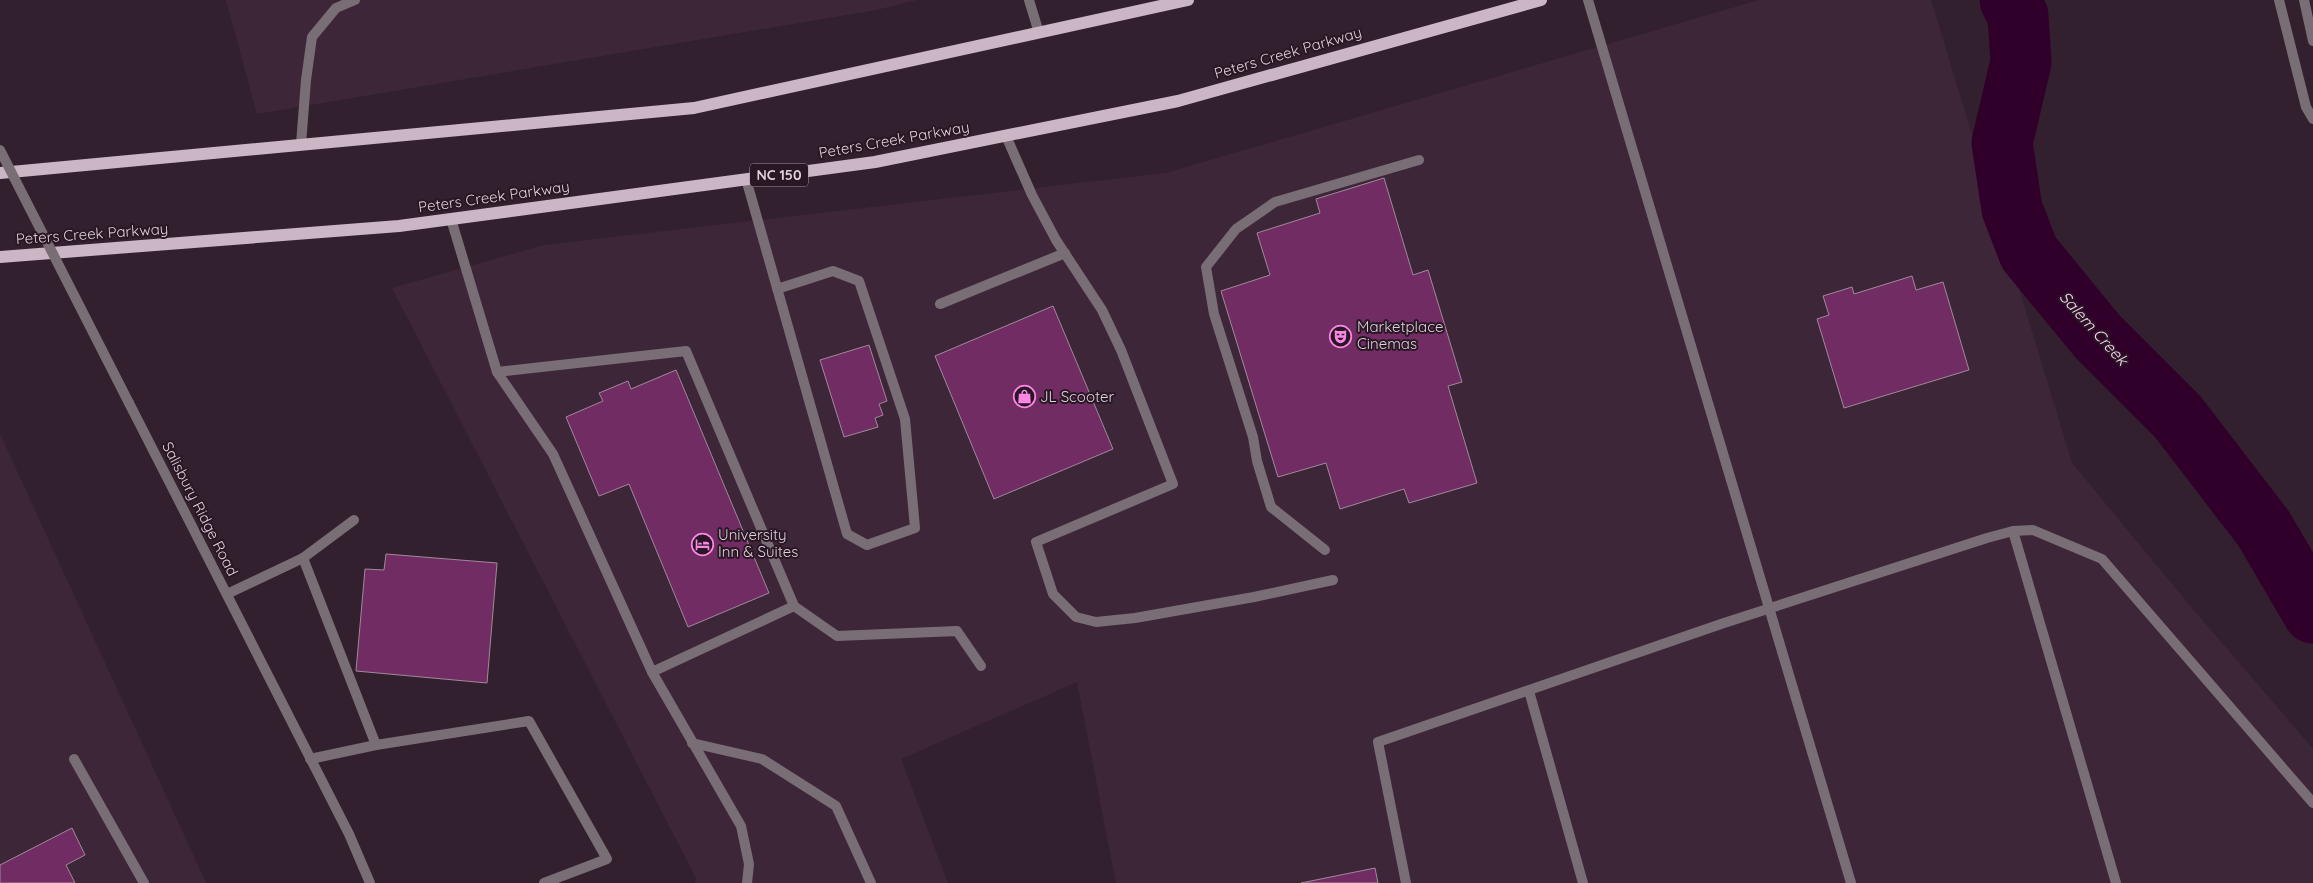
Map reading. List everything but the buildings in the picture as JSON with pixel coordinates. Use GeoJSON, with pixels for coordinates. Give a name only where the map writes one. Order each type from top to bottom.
{"type":"FeatureCollection","features":[{"type":"Feature","properties":{"kind":"main road"},"geometry":{"type":"LineString","coordinates":[[0,173],[694,108],[1188,0]]}},
{"type":"Feature","properties":{"kind":"main road","name":"Peters Creek Parkway"},"geometry":{"type":"LineString","coordinates":[[0,257],[399,226],[875,162],[1178,101],[1541,0]]}},
{"type":"Feature","properties":{"kind":"street"},"geometry":{"type":"LineString","coordinates":[[301,144],[306,80],[312,37],[336,8],[356,0]]}},
{"type":"Feature","properties":{"kind":"street"},"geometry":{"type":"LineString","coordinates":[[1029,0],[1039,33]]}},
{"type":"Feature","properties":{"kind":"street"},"geometry":{"type":"LineString","coordinates":[[1588,0],[1851,883]]}},
{"type":"Feature","properties":{"kind":"street"},"geometry":{"type":"LineString","coordinates":[[2280,0],[2306,107],[2313,119]]}},
{"type":"Feature","properties":{"kind":"street"},"geometry":{"type":"LineString","coordinates":[[2304,0],[2313,41]]}},
{"type":"Feature","properties":{"kind":"street"},"geometry":{"type":"LineString","coordinates":[[1006,136],[1032,195],[1065,253],[1102,310],[1121,350],[1174,484],[1036,542],[1053,594],[1076,618],[1096,622],[1172,612],[1333,580]]}},
{"type":"Feature","properties":{"kind":"street","name":"Salisbury Ridge Road"},"geometry":{"type":"LineString","coordinates":[[0,150],[349,834],[370,883]]}},
{"type":"Feature","properties":{"kind":"street"},"geometry":{"type":"LineString","coordinates":[[1324,550],[1272,507],[1257,461],[1253,437],[1214,314],[1206,267],[1236,229],[1275,202],[1419,160]]}},
{"type":"Feature","properties":{"kind":"street"},"geometry":{"type":"LineString","coordinates":[[746,179],[777,289],[847,534],[866,545],[915,528],[905,419],[859,281],[833,271],[777,289]]}},
{"type":"Feature","properties":{"kind":"street"},"geometry":{"type":"LineString","coordinates":[[451,219],[497,372],[553,454],[652,672],[741,826],[749,864],[747,883]]}},
{"type":"Feature","properties":{"kind":"street"},"geometry":{"type":"LineString","coordinates":[[940,304],[1065,253]]}},
{"type":"Feature","properties":{"kind":"street"},"geometry":{"type":"LineString","coordinates":[[497,372],[686,351],[794,606],[838,636],[957,631],[981,666]]}},
{"type":"Feature","properties":{"kind":"street"},"geometry":{"type":"LineString","coordinates":[[227,594],[303,558],[354,520]]}},
{"type":"Feature","properties":{"kind":"street"},"geometry":{"type":"LineString","coordinates":[[1406,883],[1378,742],[1769,609],[2013,531],[2033,530],[2102,560],[2313,803]]}},
{"type":"Feature","properties":{"kind":"street"},"geometry":{"type":"LineString","coordinates":[[2013,531],[2116,883]]}},
{"type":"Feature","properties":{"kind":"street"},"geometry":{"type":"LineString","coordinates":[[303,558],[376,745]]}},
{"type":"Feature","properties":{"kind":"street"},"geometry":{"type":"LineString","coordinates":[[652,672],[794,606]]}},
{"type":"Feature","properties":{"kind":"street"},"geometry":{"type":"LineString","coordinates":[[1529,691],[1583,883]]}},
{"type":"Feature","properties":{"kind":"street"},"geometry":{"type":"LineString","coordinates":[[310,759],[376,745],[529,721],[606,859],[544,883]]}},
{"type":"Feature","properties":{"kind":"street"},"geometry":{"type":"LineString","coordinates":[[692,743],[762,759],[836,806],[871,883]]}},
{"type":"Feature","properties":{"kind":"street"},"geometry":{"type":"LineString","coordinates":[[74,760],[144,883]]}},
{"type":"Feature","properties":{"kind":"shaded area"},"geometry":{"type":"Polygon","coordinates":[[[226,0],[917,0],[876,10],[257,114],[226,0]]]}},
{"type":"Feature","properties":{"kind":"shaded area"},"geometry":{"type":"Polygon","coordinates":[[[1759,0],[1931,0],[2072,463],[2186,601],[2313,749],[2313,883],[1116,883],[1077,682],[901,759],[948,883],[695,883],[697,880],[392,288],[544,245],[1166,173],[1759,0]]]}},
{"type":"Feature","properties":{"kind":"shaded area"},"geometry":{"type":"Polygon","coordinates":[[[0,434],[206,883],[0,883],[0,434]]]}},
{"type":"Feature","properties":{"kind":"waterway","name":"Salem Creek"},"geometry":{"type":"LineString","coordinates":[[2010,0],[2018,16],[2021,62],[2002,143],[2012,209],[2029,253],[2098,337],[2178,417],[2264,529],[2313,613]]}},
{"type":"Feature","properties":{"kind":"place","name":"Marketplace Cinemas"},"geometry":{"type":"Point","coordinates":[1341,336]}},
{"type":"Feature","properties":{"kind":"place","name":"JL Scooter"},"geometry":{"type":"Point","coordinates":[1024,397]}},
{"type":"Feature","properties":{"kind":"place","name":"University Inn & Suites"},"geometry":{"type":"Point","coordinates":[702,544]}}]}
